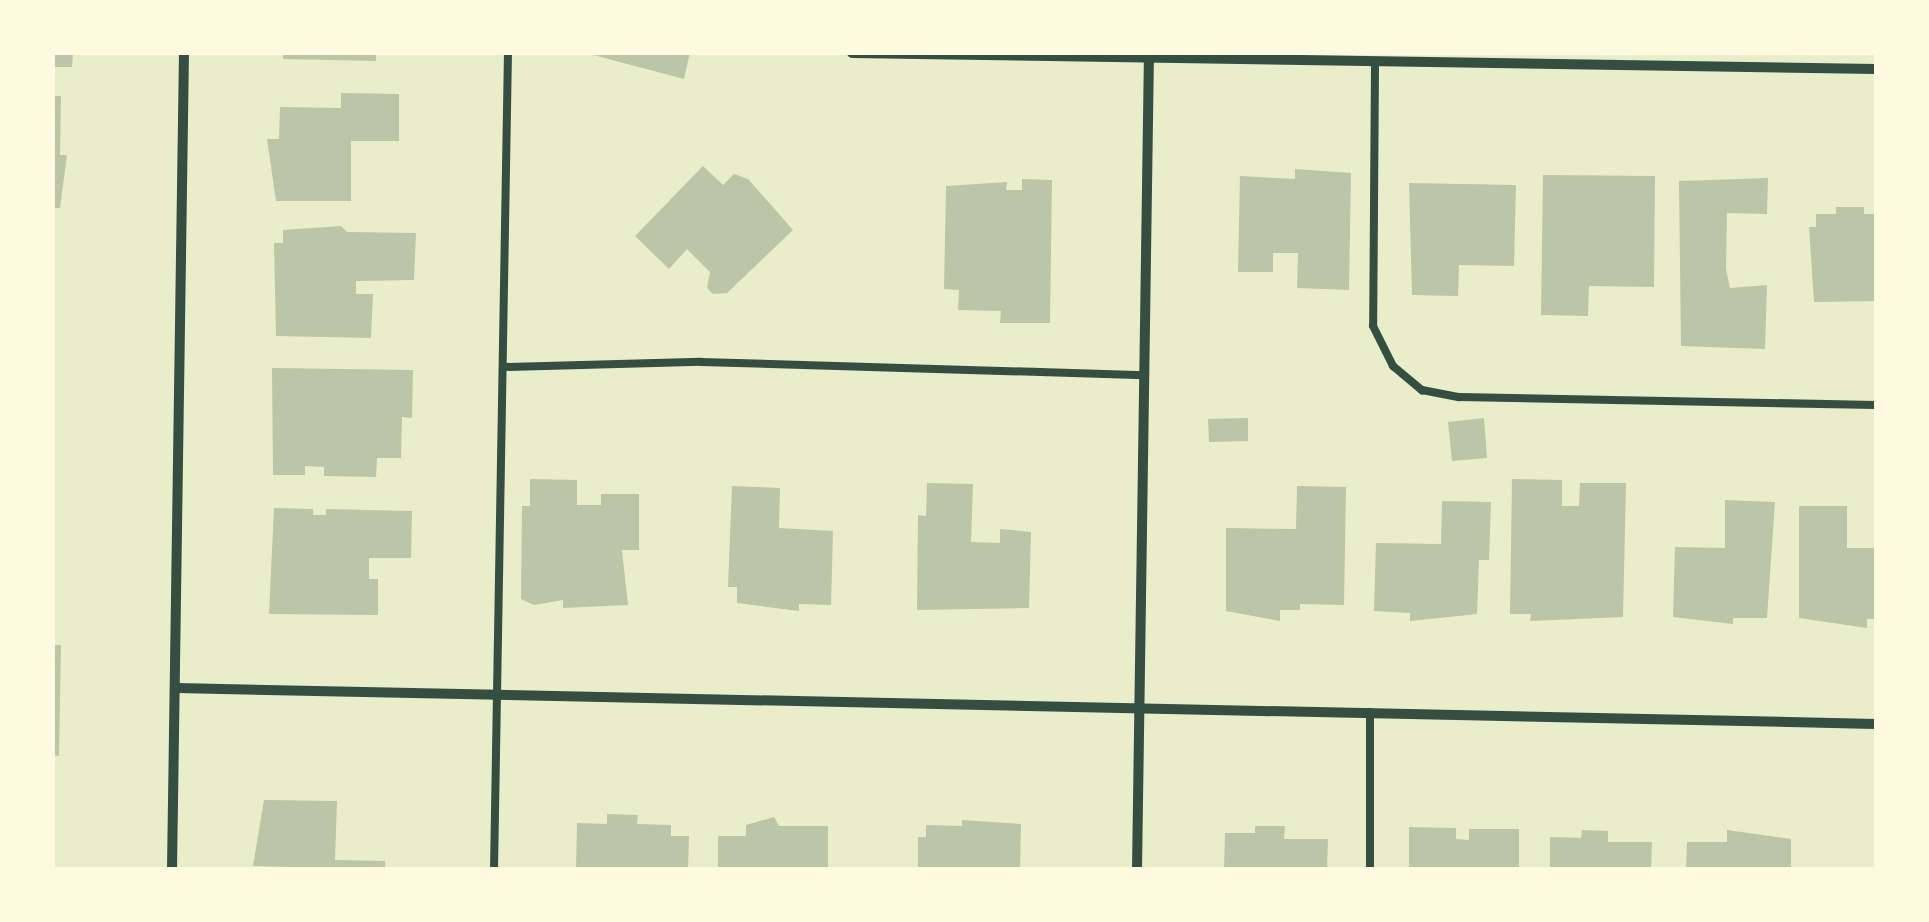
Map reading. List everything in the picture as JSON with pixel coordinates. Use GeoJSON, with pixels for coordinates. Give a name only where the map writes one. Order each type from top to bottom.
{"type":"FeatureCollection","features":[{"type":"Feature","properties":{"kind":"street"},"geometry":{"type":"LineString","coordinates":[[172,870],[184,52]]}},
{"type":"Feature","properties":{"kind":"street"},"geometry":{"type":"LineString","coordinates":[[852,53],[1876,69]]}},
{"type":"Feature","properties":{"kind":"street"},"geometry":{"type":"LineString","coordinates":[[1137,870],[1149,56]]}},
{"type":"Feature","properties":{"kind":"street"},"geometry":{"type":"LineString","coordinates":[[177,688],[1876,724]]}},
{"type":"Feature","properties":{"kind":"lane"},"geometry":{"type":"LineString","coordinates":[[494,870],[508,52]]}},
{"type":"Feature","properties":{"kind":"lane"},"geometry":{"type":"LineString","coordinates":[[1375,63],[1373,326],[1393,366],[1422,390],[1459,397],[1876,405]]}},
{"type":"Feature","properties":{"kind":"lane"},"geometry":{"type":"LineString","coordinates":[[505,367],[701,362],[1145,375]]}},
{"type":"Feature","properties":{"kind":"lane"},"geometry":{"type":"LineString","coordinates":[[1370,712],[1370,870]]}},
{"type":"Feature","properties":{"kind":"building"},"geometry":{"type":"Polygon","coordinates":[[[52,52],[73,52],[72,67],[52,67],[52,52]]]}},
{"type":"Feature","properties":{"kind":"building"},"geometry":{"type":"Polygon","coordinates":[[[283,52],[376,52],[376,61],[283,59],[283,52]]]}},
{"type":"Feature","properties":{"kind":"building"},"geometry":{"type":"Polygon","coordinates":[[[582,52],[690,52],[684,79],[582,52]]]}},
{"type":"Feature","properties":{"kind":"building"},"geometry":{"type":"Polygon","coordinates":[[[341,93],[399,94],[399,141],[351,141],[351,201],[276,201],[267,139],[279,139],[280,107],[341,108],[341,93]]]}},
{"type":"Feature","properties":{"kind":"building"},"geometry":{"type":"Polygon","coordinates":[[[52,96],[61,96],[60,155],[67,155],[60,208],[52,208],[52,96]]]}},
{"type":"Feature","properties":{"kind":"building"},"geometry":{"type":"Polygon","coordinates":[[[703,166],[723,185],[734,174],[748,179],[793,230],[727,293],[713,294],[707,288],[710,272],[687,249],[669,269],[635,236],[703,166]]]}},
{"type":"Feature","properties":{"kind":"building"},"geometry":{"type":"Polygon","coordinates":[[[1295,169],[1351,173],[1349,290],[1297,288],[1298,253],[1273,253],[1273,272],[1238,272],[1240,176],[1295,179],[1295,169]]]}},
{"type":"Feature","properties":{"kind":"building"},"geometry":{"type":"Polygon","coordinates":[[[1543,175],[1655,176],[1654,287],[1589,286],[1588,316],[1541,315],[1543,175]]]}},
{"type":"Feature","properties":{"kind":"building"},"geometry":{"type":"Polygon","coordinates":[[[1768,178],[1767,214],[1727,213],[1726,269],[1730,288],[1767,285],[1765,349],[1681,346],[1679,181],[1768,178]]]}},
{"type":"Feature","properties":{"kind":"building"},"geometry":{"type":"Polygon","coordinates":[[[1022,179],[1052,180],[1050,323],[1000,323],[1001,311],[958,310],[959,290],[944,289],[946,186],[1007,182],[1006,190],[1022,190],[1022,179]]]}},
{"type":"Feature","properties":{"kind":"building"},"geometry":{"type":"Polygon","coordinates":[[[1409,183],[1516,185],[1514,266],[1459,265],[1458,296],[1412,295],[1409,183]]]}},
{"type":"Feature","properties":{"kind":"building"},"geometry":{"type":"Polygon","coordinates":[[[1836,207],[1864,207],[1864,214],[1876,214],[1876,301],[1814,302],[1809,227],[1816,227],[1816,214],[1836,214],[1836,207]]]}},
{"type":"Feature","properties":{"kind":"building"},"geometry":{"type":"Polygon","coordinates":[[[341,226],[347,232],[416,233],[414,280],[356,281],[356,294],[373,294],[371,338],[276,336],[274,243],[283,243],[283,230],[341,226]]]}},
{"type":"Feature","properties":{"kind":"building"},"geometry":{"type":"Polygon","coordinates":[[[272,368],[413,370],[412,418],[402,417],[401,458],[377,458],[376,477],[324,476],[324,467],[305,466],[305,475],[273,475],[272,368]]]}},
{"type":"Feature","properties":{"kind":"building"},"geometry":{"type":"Polygon","coordinates":[[[1248,418],[1248,441],[1209,442],[1208,419],[1248,418]]]}},
{"type":"Feature","properties":{"kind":"building"},"geometry":{"type":"Polygon","coordinates":[[[1484,418],[1487,458],[1452,461],[1448,422],[1484,418]]]}},
{"type":"Feature","properties":{"kind":"building"},"geometry":{"type":"Polygon","coordinates":[[[530,479],[577,480],[577,505],[601,505],[601,494],[639,494],[639,550],[622,550],[628,605],[563,608],[563,600],[534,605],[521,599],[522,506],[530,506],[530,479]]]}},
{"type":"Feature","properties":{"kind":"building"},"geometry":{"type":"Polygon","coordinates":[[[1512,479],[1562,480],[1562,506],[1579,506],[1580,483],[1626,483],[1623,617],[1530,621],[1531,614],[1510,614],[1512,479]]]}},
{"type":"Feature","properties":{"kind":"building"},"geometry":{"type":"Polygon","coordinates":[[[927,483],[973,484],[971,542],[1000,543],[1000,529],[1031,532],[1029,608],[917,610],[918,515],[926,516],[927,483]]]}},
{"type":"Feature","properties":{"kind":"building"},"geometry":{"type":"Polygon","coordinates":[[[732,486],[780,488],[779,528],[833,531],[831,605],[799,604],[799,611],[737,603],[737,587],[728,587],[732,486]]]}},
{"type":"Feature","properties":{"kind":"building"},"geometry":{"type":"Polygon","coordinates":[[[1297,486],[1346,487],[1344,605],[1300,604],[1300,610],[1280,610],[1280,621],[1226,611],[1226,528],[1296,529],[1297,486]]]}},
{"type":"Feature","properties":{"kind":"building"},"geometry":{"type":"Polygon","coordinates":[[[1725,500],[1775,502],[1767,618],[1733,618],[1733,624],[1673,617],[1675,547],[1725,548],[1725,500]]]}},
{"type":"Feature","properties":{"kind":"building"},"geometry":{"type":"Polygon","coordinates":[[[1442,501],[1491,502],[1489,560],[1479,560],[1477,614],[1410,621],[1410,613],[1374,611],[1376,543],[1441,544],[1442,501]]]}},
{"type":"Feature","properties":{"kind":"building"},"geometry":{"type":"Polygon","coordinates":[[[1799,506],[1847,506],[1847,548],[1876,548],[1876,619],[1867,619],[1867,628],[1799,618],[1799,506]]]}},
{"type":"Feature","properties":{"kind":"building"},"geometry":{"type":"Polygon","coordinates":[[[274,508],[313,509],[313,515],[326,515],[326,509],[412,511],[411,558],[369,558],[369,579],[378,579],[378,615],[269,614],[274,508]]]}},
{"type":"Feature","properties":{"kind":"building"},"geometry":{"type":"Polygon","coordinates":[[[52,645],[61,645],[59,756],[52,755],[52,645]]]}},
{"type":"Feature","properties":{"kind":"building"},"geometry":{"type":"Polygon","coordinates":[[[264,800],[337,801],[335,860],[385,861],[385,870],[253,866],[264,800]]]}},
{"type":"Feature","properties":{"kind":"building"},"geometry":{"type":"Polygon","coordinates":[[[607,814],[638,815],[637,824],[671,825],[671,836],[689,836],[688,870],[576,870],[577,823],[607,824],[607,814]]]}},
{"type":"Feature","properties":{"kind":"building"},"geometry":{"type":"Polygon","coordinates":[[[774,817],[779,826],[828,826],[828,870],[718,870],[718,836],[746,836],[746,825],[774,817]]]}},
{"type":"Feature","properties":{"kind":"building"},"geometry":{"type":"Polygon","coordinates":[[[962,820],[1021,824],[1020,870],[918,870],[918,837],[926,837],[926,825],[962,826],[962,820]]]}},
{"type":"Feature","properties":{"kind":"building"},"geometry":{"type":"Polygon","coordinates":[[[1255,826],[1285,826],[1284,839],[1328,839],[1327,870],[1224,870],[1225,833],[1255,833],[1255,826]]]}},
{"type":"Feature","properties":{"kind":"building"},"geometry":{"type":"Polygon","coordinates":[[[1409,827],[1456,828],[1456,839],[1469,840],[1469,829],[1519,829],[1519,870],[1409,870],[1409,827]]]}},
{"type":"Feature","properties":{"kind":"building"},"geometry":{"type":"Polygon","coordinates":[[[1582,830],[1608,831],[1608,842],[1652,842],[1651,870],[1550,870],[1550,837],[1581,838],[1582,830]]]}},
{"type":"Feature","properties":{"kind":"building"},"geometry":{"type":"Polygon","coordinates":[[[1727,830],[1791,839],[1791,870],[1686,870],[1687,842],[1727,842],[1727,830]]]}}]}
